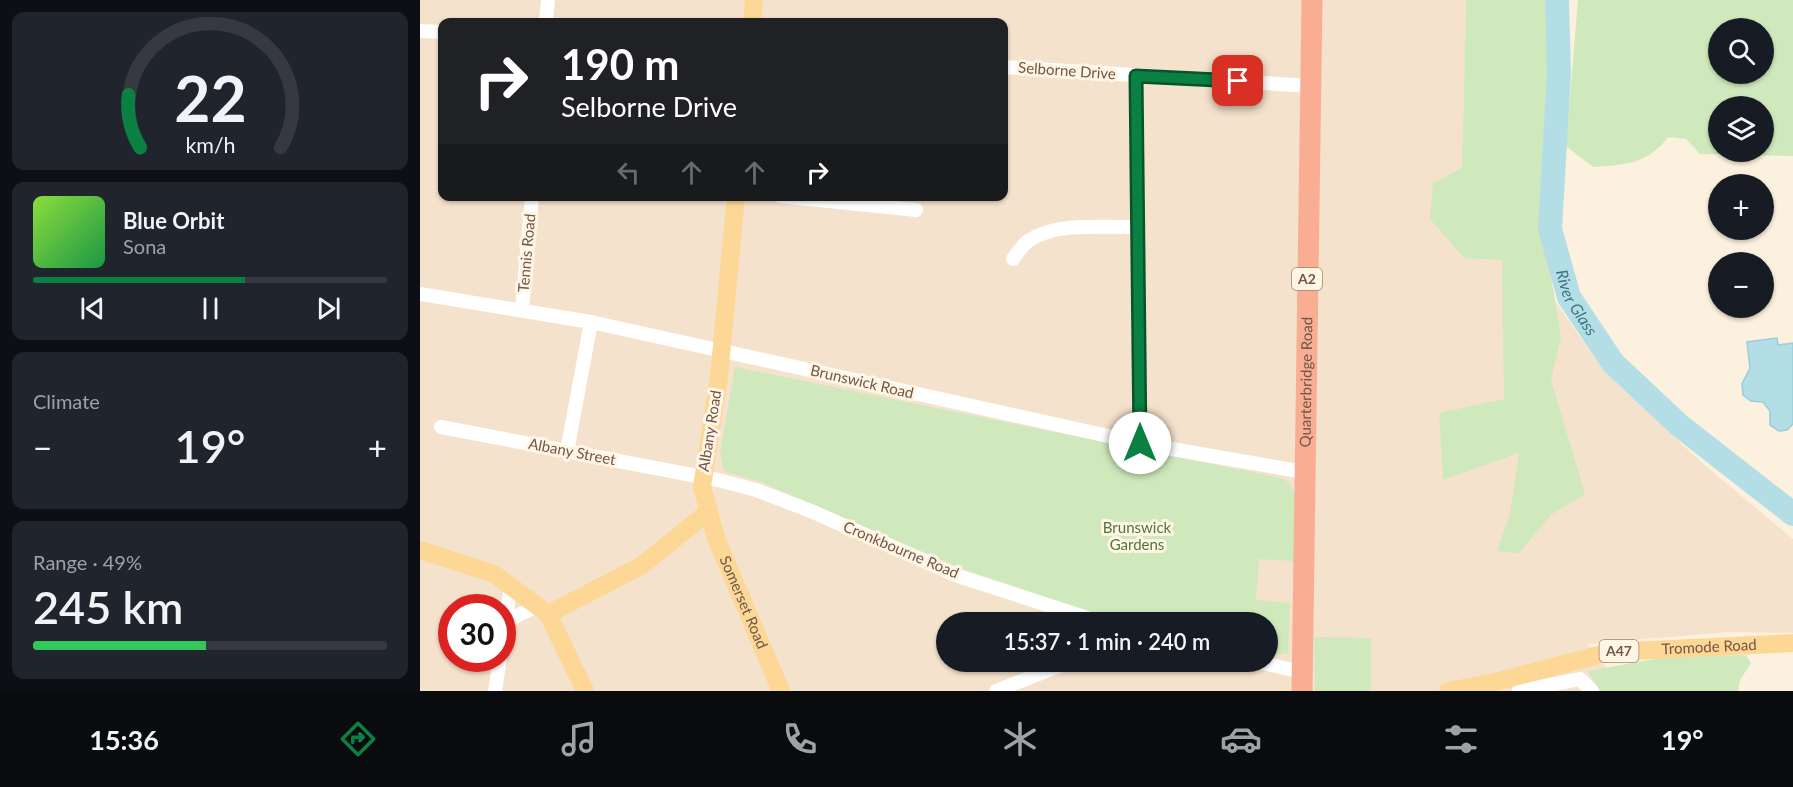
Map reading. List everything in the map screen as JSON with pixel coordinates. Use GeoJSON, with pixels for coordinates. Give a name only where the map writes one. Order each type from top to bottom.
{"type":"FeatureCollection","features":[{"type":"Feature","properties":{"kind":"highway","name":"Quarterbridge Road"},"geometry":{"type":"LineString","coordinates":[[1301,681],[1312,0]]}},
{"type":"Feature","properties":{"kind":"main road"},"geometry":{"type":"LineString","coordinates":[[752,18],[754,0]]}},
{"type":"Feature","properties":{"kind":"main road","name":"Albany Road"},"geometry":{"type":"LineString","coordinates":[[708,512],[702,478],[722,351],[736,201]]}},
{"type":"Feature","properties":{"kind":"main road"},"geometry":{"type":"LineString","coordinates":[[543,610],[641,566],[708,512]]}},
{"type":"Feature","properties":{"kind":"main road","name":"Somerset Road"},"geometry":{"type":"LineString","coordinates":[[708,512],[716,538],[781,691]]}},
{"type":"Feature","properties":{"kind":"main road"},"geometry":{"type":"LineString","coordinates":[[420,550],[494,574],[543,610],[585,691]]}},
{"type":"Feature","properties":{"kind":"main road","name":"Tromode Road"},"geometry":{"type":"LineString","coordinates":[[1448,691],[1498,686],[1610,652],[1793,643]]}},
{"type":"Feature","properties":{"kind":"street"},"geometry":{"type":"LineString","coordinates":[[546,18],[548,0]]}},
{"type":"Feature","properties":{"kind":"street"},"geometry":{"type":"LineString","coordinates":[[420,31],[438,32]]}},
{"type":"Feature","properties":{"kind":"street","name":"Selborne Drive"},"geometry":{"type":"LineString","coordinates":[[1008,68],[1311,86]]}},
{"type":"Feature","properties":{"kind":"street"},"geometry":{"type":"LineString","coordinates":[[1136,76],[1140,443]]}},
{"type":"Feature","properties":{"kind":"street","name":"Tennis Road"},"geometry":{"type":"LineString","coordinates":[[522,310],[532,201]]}},
{"type":"Feature","properties":{"kind":"street"},"geometry":{"type":"LineString","coordinates":[[829,201],[916,210]]}},
{"type":"Feature","properties":{"kind":"street"},"geometry":{"type":"LineString","coordinates":[[1013,259],[1025,243],[1052,231],[1069,228],[1138,227]]}},
{"type":"Feature","properties":{"kind":"street","name":"Brunswick Road"},"geometry":{"type":"LineString","coordinates":[[420,294],[591,322],[1140,443],[1304,472]]}},
{"type":"Feature","properties":{"kind":"street"},"geometry":{"type":"LineString","coordinates":[[567,451],[591,322]]}},
{"type":"Feature","properties":{"kind":"street","name":"Albany Street"},"geometry":{"type":"LineString","coordinates":[[441,427],[702,478]]}},
{"type":"Feature","properties":{"kind":"street","name":"Cronkbourne Road"},"geometry":{"type":"LineString","coordinates":[[702,478],[756,490],[958,576],[1069,612]]}},
{"type":"Feature","properties":{"kind":"street"},"geometry":{"type":"LineString","coordinates":[[511,594],[512,586]]}},
{"type":"Feature","properties":{"kind":"street"},"geometry":{"type":"LineString","coordinates":[[516,618],[543,610]]}},
{"type":"Feature","properties":{"kind":"street"},"geometry":{"type":"LineString","coordinates":[[1278,671],[1301,681]]}},
{"type":"Feature","properties":{"kind":"street"},"geometry":{"type":"LineString","coordinates":[[495,691],[498,672]]}},
{"type":"Feature","properties":{"kind":"street"},"geometry":{"type":"LineString","coordinates":[[996,691],[1044,672]]}},
{"type":"Feature","properties":{"kind":"street"},"geometry":{"type":"LineString","coordinates":[[1519,691],[1580,680],[1592,691]]}},
{"type":"Feature","properties":{"kind":"shaded area"},"geometry":{"type":"Polygon","coordinates":[[[420,0],[1466,0],[1462,168],[1604,371],[1702,463],[1793,539],[1793,633],[1728,632],[1587,644],[1626,691],[420,691],[420,0]]]}},
{"type":"Feature","properties":{"kind":"green space"},"geometry":{"type":"Polygon","coordinates":[[[1466,0],[1546,0],[1548,66],[1543,227],[1561,337],[1551,380],[1585,494],[1552,514],[1519,553],[1497,551],[1510,514],[1519,453],[1443,480],[1439,413],[1504,399],[1502,260],[1464,258],[1430,219],[1433,183],[1462,168],[1466,0]]]}},
{"type":"Feature","properties":{"kind":"green space"},"geometry":{"type":"Polygon","coordinates":[[[1578,0],[1793,0],[1793,156],[1774,156],[1774,96],[1708,96],[1708,154],[1700,154],[1686,139],[1668,137],[1644,158],[1626,164],[1593,167],[1566,146],[1578,0]]]}},
{"type":"Feature","properties":{"kind":"green space","name":"Brunswick Gardens"},"geometry":{"type":"Polygon","coordinates":[[[735,367],[1285,479],[1296,493],[1294,561],[1259,559],[1256,600],[1290,603],[1288,654],[1278,654],[1278,612],[1089,612],[963,569],[761,482],[724,471],[720,453],[735,367]]]}},
{"type":"Feature","properties":{"kind":"green space"},"geometry":{"type":"Polygon","coordinates":[[[1314,637],[1371,638],[1371,691],[1315,691],[1314,637]]]}},
{"type":"Feature","properties":{"kind":"green space"},"geometry":{"type":"Polygon","coordinates":[[[1746,655],[1751,663],[1740,680],[1738,691],[1600,691],[1588,671],[1671,656],[1746,655]]]}},
{"type":"Feature","properties":{"kind":"water"},"geometry":{"type":"Polygon","coordinates":[[[1777,338],[1778,345],[1793,343],[1793,424],[1787,430],[1779,431],[1770,425],[1770,411],[1763,402],[1751,401],[1743,395],[1742,384],[1750,368],[1747,342],[1777,338]]]}},
{"type":"Feature","properties":{"kind":"waterway","name":"River Glass"},"geometry":{"type":"LineString","coordinates":[[1557,0],[1559,73],[1550,229],[1569,297],[1613,363],[1679,425],[1793,514]]}},
{"type":"Feature","properties":{"kind":"route"},"geometry":{"type":"LineString","coordinates":[[1140,443],[1136,76],[1238,81]]}}]}
